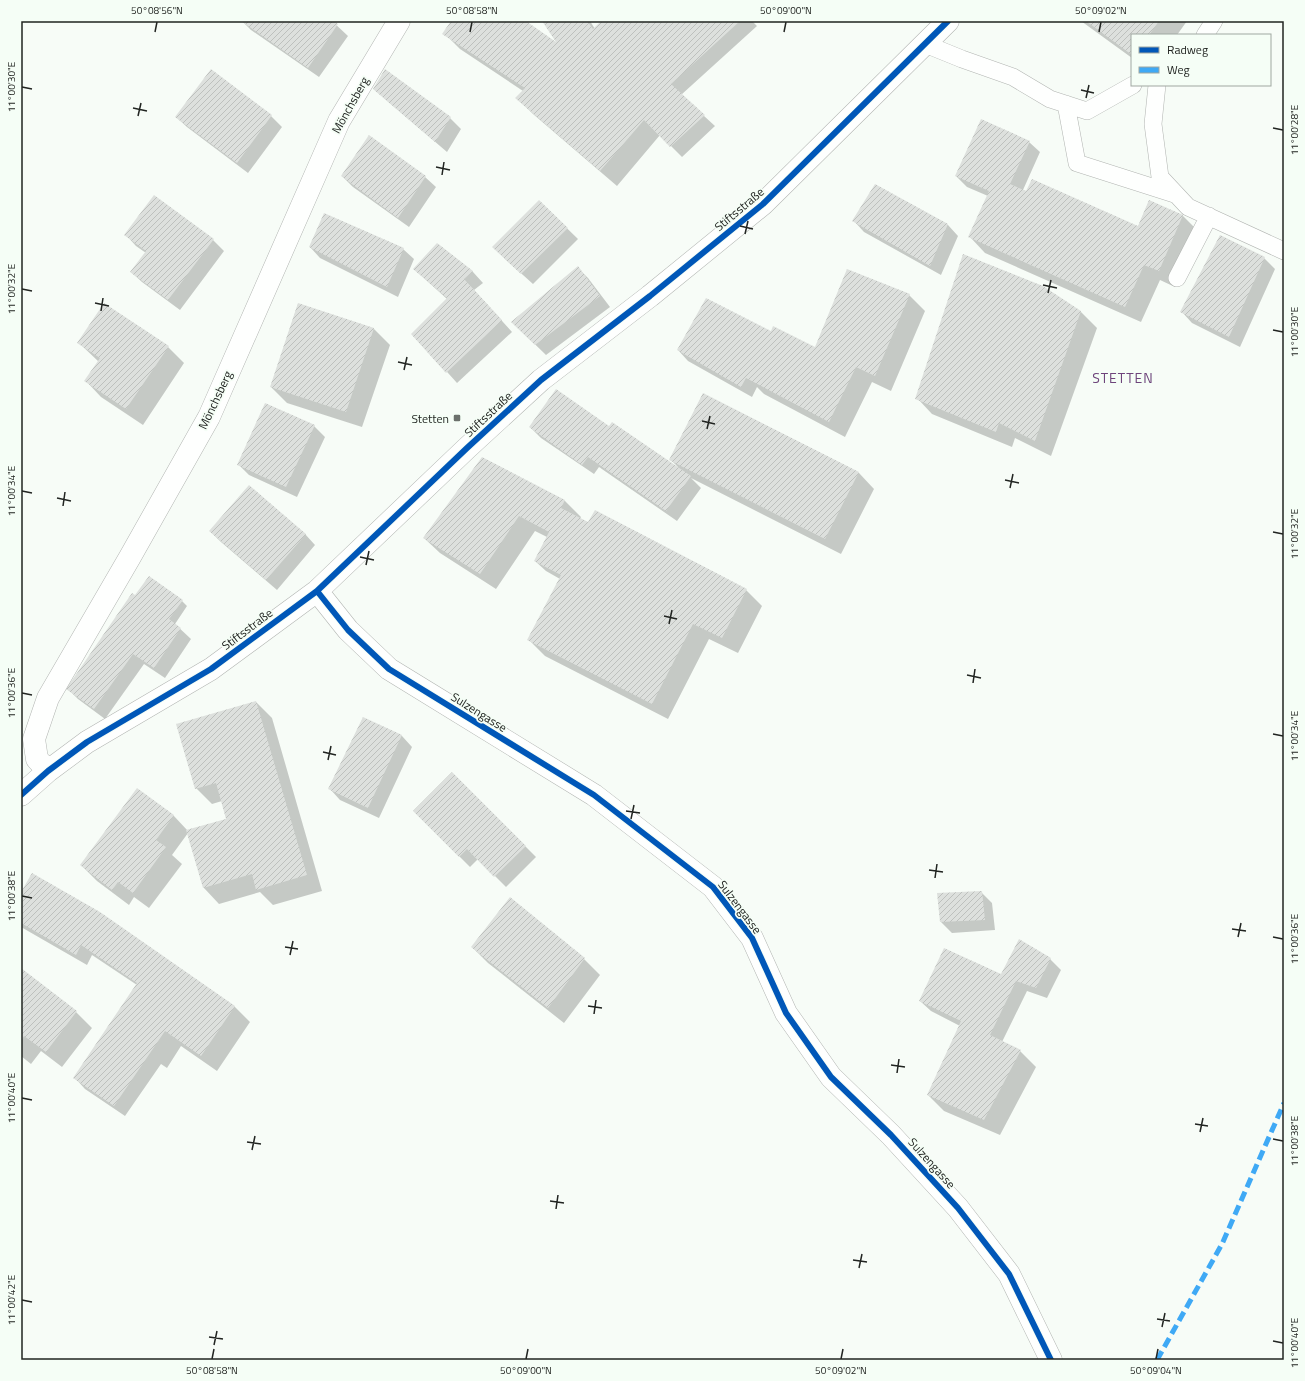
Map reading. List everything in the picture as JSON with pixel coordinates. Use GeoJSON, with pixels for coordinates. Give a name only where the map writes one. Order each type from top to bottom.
{"type":"FeatureCollection","features":[{"type":"Feature","properties":{"kind":"street","name":"Mönchsberg"},"geometry":{"type":"LineString","coordinates":[[48,771],[37,759],[27,738],[48,698],[134,551],[209,417],[339,121],[399,21]]}},
{"type":"Feature","properties":{"kind":"street","name":"Stiftsstraße"},"geometry":{"type":"LineString","coordinates":[[21,796],[48,771],[87,742],[211,669],[317,591],[541,380],[650,296],[763,204],[948,21]]}},
{"type":"Feature","properties":{"kind":"street","name":"Sulzengasse"},"geometry":{"type":"LineString","coordinates":[[317,591],[348,630],[389,669],[594,795],[713,887],[752,938],[786,1013],[830,1077],[891,1135],[958,1208],[1009,1274],[1051,1360]]}},
{"type":"Feature","properties":{"kind":"lane"},"geometry":{"type":"LineString","coordinates":[[1206,34],[1214,21]]}},
{"type":"Feature","properties":{"kind":"lane"},"geometry":{"type":"LineString","coordinates":[[925,44],[1013,77],[1050,99],[1087,111],[1131,86]]}},
{"type":"Feature","properties":{"kind":"lane"},"geometry":{"type":"LineString","coordinates":[[1157,86],[1153,124],[1160,177],[1175,195],[1188,206],[1284,251]]}},
{"type":"Feature","properties":{"kind":"lane"},"geometry":{"type":"LineString","coordinates":[[1066,104],[1077,163],[1175,195]]}},
{"type":"Feature","properties":{"kind":"lane"},"geometry":{"type":"LineString","coordinates":[[1177,278],[1209,216]]}},
{"type":"Feature","properties":{"kind":"building"},"geometry":{"type":"Polygon","coordinates":[[[241,21],[334,21],[338,24],[308,68],[241,21]]]}},
{"type":"Feature","properties":{"kind":"building"},"geometry":{"type":"Polygon","coordinates":[[[451,21],[526,21],[556,42],[542,21],[587,21],[593,29],[601,21],[740,21],[671,84],[705,115],[670,147],[644,120],[600,171],[515,98],[525,88],[442,34],[451,21]]]}},
{"type":"Feature","properties":{"kind":"building"},"geometry":{"type":"Polygon","coordinates":[[[1086,21],[1159,21],[1150,34],[1131,34],[1131,54],[1086,21]]]}},
{"type":"Feature","properties":{"kind":"building"},"geometry":{"type":"Polygon","coordinates":[[[211,69],[272,115],[237,163],[175,117],[211,69]]]}},
{"type":"Feature","properties":{"kind":"building"},"geometry":{"type":"Polygon","coordinates":[[[385,69],[451,117],[435,142],[373,89],[385,69]]]}},
{"type":"Feature","properties":{"kind":"building"},"geometry":{"type":"Polygon","coordinates":[[[981,119],[1030,141],[1010,184],[1026,191],[1032,179],[1138,226],[1149,200],[1183,215],[1159,271],[1144,265],[1125,307],[968,237],[989,191],[955,176],[981,119]]]}},
{"type":"Feature","properties":{"kind":"building"},"geometry":{"type":"Polygon","coordinates":[[[369,135],[426,176],[398,218],[341,176],[369,135]]]}},
{"type":"Feature","properties":{"kind":"building"},"geometry":{"type":"Polygon","coordinates":[[[875,184],[948,224],[930,266],[852,221],[875,184]]]}},
{"type":"Feature","properties":{"kind":"building"},"geometry":{"type":"Polygon","coordinates":[[[154,195],[214,239],[168,300],[130,272],[146,251],[124,235],[154,195]]]}},
{"type":"Feature","properties":{"kind":"building"},"geometry":{"type":"Polygon","coordinates":[[[539,200],[568,228],[521,274],[492,247],[539,200]]]}},
{"type":"Feature","properties":{"kind":"building"},"geometry":{"type":"Polygon","coordinates":[[[324,213],[404,248],[387,287],[309,247],[324,213]]]}},
{"type":"Feature","properties":{"kind":"building"},"geometry":{"type":"Polygon","coordinates":[[[1220,235],[1265,257],[1229,337],[1180,312],[1220,235]]]}},
{"type":"Feature","properties":{"kind":"building"},"geometry":{"type":"Polygon","coordinates":[[[437,243],[473,271],[464,279],[502,320],[446,373],[411,334],[447,298],[413,269],[437,243]]]}},
{"type":"Feature","properties":{"kind":"building"},"geometry":{"type":"Polygon","coordinates":[[[963,254],[1043,286],[1081,311],[1035,441],[999,423],[996,432],[915,399],[963,254]]]}},
{"type":"Feature","properties":{"kind":"building"},"geometry":{"type":"Polygon","coordinates":[[[578,266],[600,296],[535,345],[511,322],[578,266]]]}},
{"type":"Feature","properties":{"kind":"building"},"geometry":{"type":"Polygon","coordinates":[[[847,269],[910,294],[875,376],[856,367],[829,422],[746,378],[741,387],[677,350],[706,298],[771,331],[773,326],[815,347],[847,269]]]}},
{"type":"Feature","properties":{"kind":"building"},"geometry":{"type":"Polygon","coordinates":[[[104,303],[169,346],[126,409],[84,381],[100,358],[77,343],[104,303]]]}},
{"type":"Feature","properties":{"kind":"building"},"geometry":{"type":"Polygon","coordinates":[[[298,303],[374,328],[346,412],[270,387],[298,303]]]}},
{"type":"Feature","properties":{"kind":"building"},"geometry":{"type":"Polygon","coordinates":[[[556,389],[609,426],[612,422],[691,476],[666,511],[588,457],[582,465],[529,427],[556,389]]]}},
{"type":"Feature","properties":{"kind":"building"},"geometry":{"type":"Polygon","coordinates":[[[703,393],[859,472],[825,539],[669,460],[703,393]]]}},
{"type":"Feature","properties":{"kind":"building"},"geometry":{"type":"Polygon","coordinates":[[[265,403],[315,425],[286,487],[237,465],[265,403]]]}},
{"type":"Feature","properties":{"kind":"building"},"geometry":{"type":"Polygon","coordinates":[[[482,457],[565,500],[561,508],[588,522],[595,510],[747,589],[722,638],[693,624],[652,704],[527,640],[561,575],[534,561],[549,532],[519,516],[480,574],[423,538],[482,457]]]}},
{"type":"Feature","properties":{"kind":"building"},"geometry":{"type":"Polygon","coordinates":[[[249,485],[306,534],[266,580],[209,531],[249,485]]]}},
{"type":"Feature","properties":{"kind":"building"},"geometry":{"type":"Polygon","coordinates":[[[149,576],[183,600],[169,619],[181,628],[154,668],[133,654],[94,709],[66,689],[132,593],[135,595],[149,576]]]}},
{"type":"Feature","properties":{"kind":"building"},"geometry":{"type":"Polygon","coordinates":[[[256,701],[307,875],[256,890],[252,874],[203,888],[186,830],[226,819],[216,783],[195,789],[176,724],[256,701]]]}},
{"type":"Feature","properties":{"kind":"building"},"geometry":{"type":"Polygon","coordinates":[[[363,717],[402,735],[368,808],[328,789],[363,717]]]}},
{"type":"Feature","properties":{"kind":"building"},"geometry":{"type":"Polygon","coordinates":[[[452,772],[526,846],[494,877],[467,849],[459,857],[413,811],[452,772]]]}},
{"type":"Feature","properties":{"kind":"building"},"geometry":{"type":"Polygon","coordinates":[[[137,788],[174,815],[156,840],[166,847],[133,893],[118,882],[112,890],[80,865],[137,788]]]}},
{"type":"Feature","properties":{"kind":"building"},"geometry":{"type":"Polygon","coordinates":[[[32,873],[100,912],[235,1006],[201,1056],[165,1031],[114,1106],[73,1078],[137,983],[81,945],[76,955],[21,923],[21,892],[32,873]]]}},
{"type":"Feature","properties":{"kind":"building"},"geometry":{"type":"Polygon","coordinates":[[[982,891],[985,920],[940,922],[937,893],[982,891]]]}},
{"type":"Feature","properties":{"kind":"building"},"geometry":{"type":"Polygon","coordinates":[[[510,897],[585,958],[548,1008],[471,947],[510,897]]]}},
{"type":"Feature","properties":{"kind":"building"},"geometry":{"type":"Polygon","coordinates":[[[1019,939],[1051,958],[1036,988],[1016,981],[990,1035],[1021,1050],[984,1120],[927,1095],[961,1021],[919,1001],[944,948],[1001,974],[1019,939]]]}},
{"type":"Feature","properties":{"kind":"building"},"geometry":{"type":"Polygon","coordinates":[[[21,968],[77,1011],[46,1052],[24,1036],[21,1041],[21,968]]]}},
{"type":"Feature","properties":{"kind":"marked path"},"geometry":{"type":"LineString","coordinates":[[1157,1360],[1222,1244],[1284,1103]]}},
{"type":"Feature","properties":{"kind":"cycle path"},"geometry":{"type":"LineString","coordinates":[[21,795],[48,771],[87,742],[211,669],[317,591],[467,448],[541,380],[650,296],[763,204],[948,21]]}},
{"type":"Feature","properties":{"kind":"cycle path"},"geometry":{"type":"LineString","coordinates":[[317,591],[348,630],[389,669],[594,795],[713,887],[752,938],[786,1013],[831,1077],[891,1135],[958,1208],[1009,1274],[1051,1360]]}},
{"type":"Feature","properties":{"kind":"place","name":"Stetten"},"geometry":{"type":"Point","coordinates":[457,418]}},
{"type":"Feature","properties":{"kind":"district","name":"STETTEN"},"geometry":{"type":"Point","coordinates":[1123,377]}}]}
